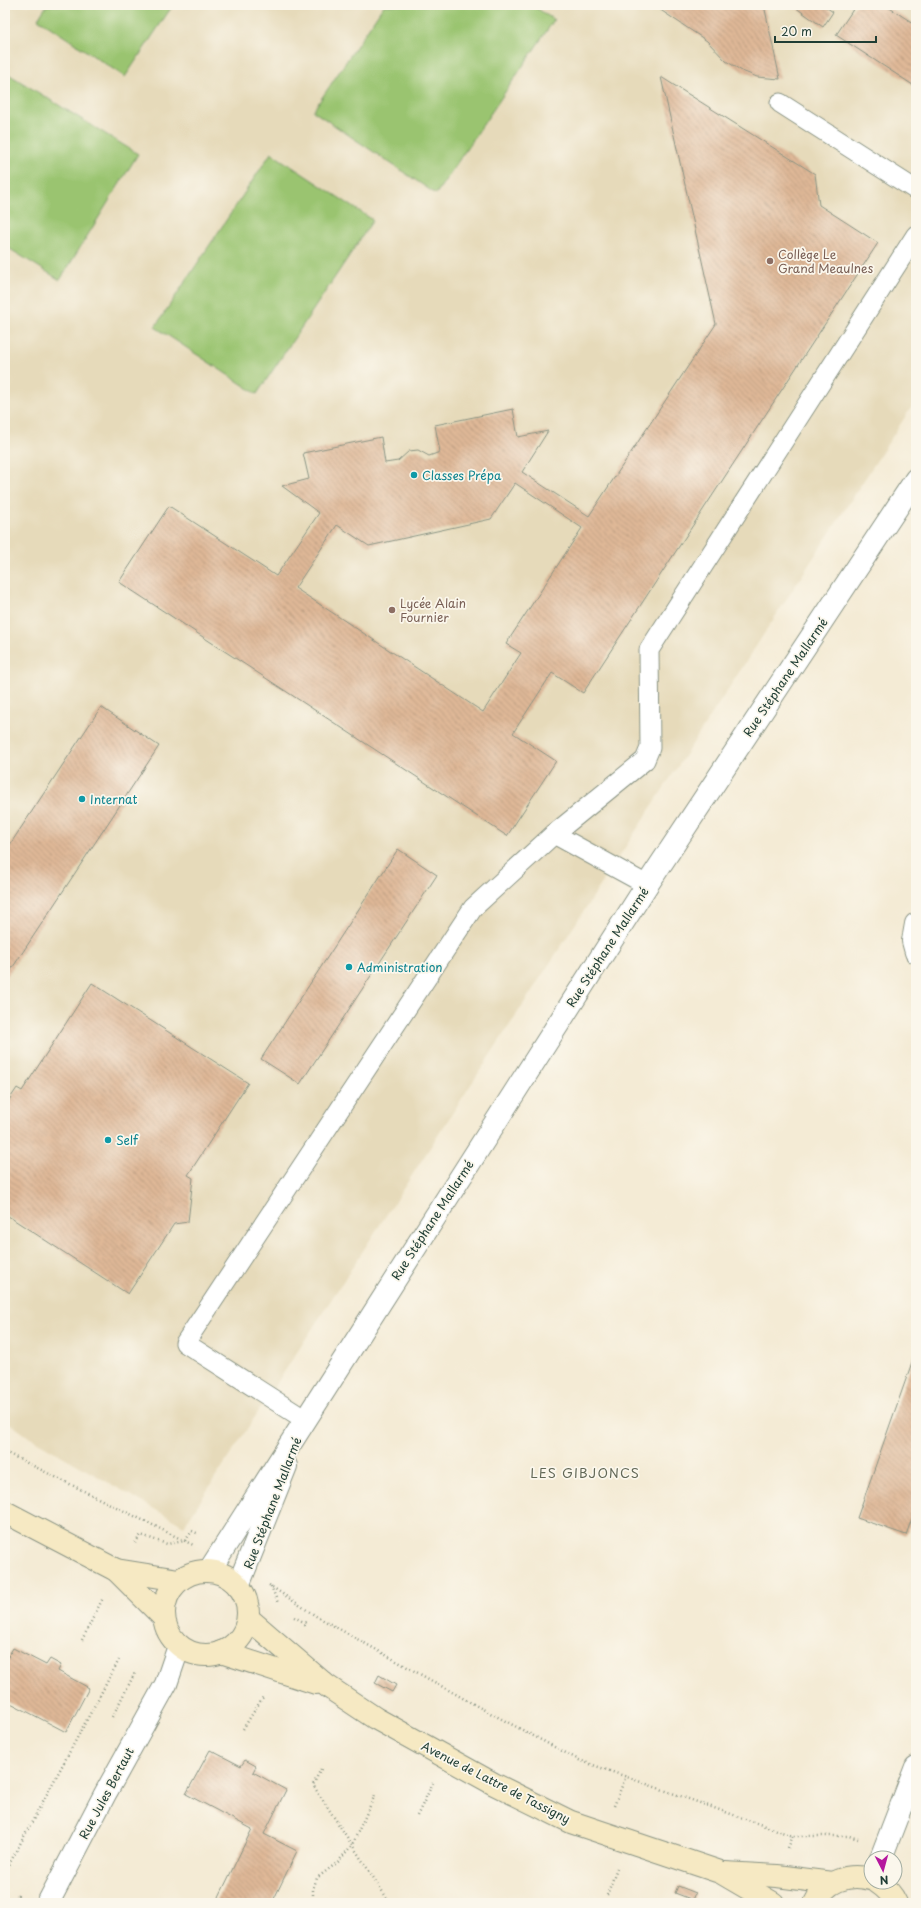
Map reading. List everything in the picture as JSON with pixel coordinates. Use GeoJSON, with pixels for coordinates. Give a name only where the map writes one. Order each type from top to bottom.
{"type":"FeatureCollection","features":[{"type":"Feature","properties":{"kind":"main road"},"geometry":{"type":"LineString","coordinates":[[5,1512],[116,1570],[163,1617]]}},
{"type":"Feature","properties":{"kind":"main road"},"geometry":{"type":"LineString","coordinates":[[213,1564],[220,1573],[230,1578],[242,1577],[244,1596],[248,1607],[248,1618],[245,1630],[231,1647],[207,1656],[185,1650],[168,1633],[163,1617],[164,1604],[170,1590],[179,1580],[213,1564]]}},
{"type":"Feature","properties":{"kind":"main road"},"geometry":{"type":"LineString","coordinates":[[116,1570],[179,1580]]}},
{"type":"Feature","properties":{"kind":"main road","name":"Avenue de Lattre de Tassigny"},"geometry":{"type":"LineString","coordinates":[[248,1618],[327,1686],[376,1718],[494,1784],[571,1822],[720,1872],[773,1903]]}},
{"type":"Feature","properties":{"kind":"main road","name":"Avenue de Lattre de Tassigny"},"geometry":{"type":"LineString","coordinates":[[221,1652],[327,1686]]}},
{"type":"Feature","properties":{"kind":"main road","name":"Avenue de Lattre de Tassigny"},"geometry":{"type":"LineString","coordinates":[[720,1872],[832,1882]]}},
{"type":"Feature","properties":{"kind":"main road"},"geometry":{"type":"LineString","coordinates":[[815,1903],[822,1891],[832,1882],[846,1877],[863,1877]]}},
{"type":"Feature","properties":{"kind":"main road"},"geometry":{"type":"LineString","coordinates":[[888,1890],[896,1903]]}},
{"type":"Feature","properties":{"kind":"street","name":"Rue Stéphane Mallarmé"},"geometry":{"type":"LineString","coordinates":[[213,1564],[647,885],[913,491]]}},
{"type":"Feature","properties":{"kind":"street"},"geometry":{"type":"LineString","coordinates":[[916,924],[913,940],[916,952]]}},
{"type":"Feature","properties":{"kind":"street","name":"Rue Stéphane Mallarmé"},"geometry":{"type":"LineString","coordinates":[[242,1577],[304,1420]]}},
{"type":"Feature","properties":{"kind":"street","name":"Rue Jules Bertaut"},"geometry":{"type":"LineString","coordinates":[[48,1903],[105,1794],[185,1650]]}},
{"type":"Feature","properties":{"kind":"street"},"geometry":{"type":"LineString","coordinates":[[883,1850],[916,1767]]}},
{"type":"Feature","properties":{"kind":"lane"},"geometry":{"type":"LineString","coordinates":[[780,103],[916,190]]}},
{"type":"Feature","properties":{"kind":"lane"},"geometry":{"type":"LineString","coordinates":[[304,1420],[185,1343],[473,908],[554,834],[645,760],[650,748],[649,650],[916,235]]}},
{"type":"Feature","properties":{"kind":"lane"},"geometry":{"type":"LineString","coordinates":[[554,834],[647,885]]}},
{"type":"Feature","properties":{"kind":"path"},"geometry":{"type":"LineString","coordinates":[[5,1452],[213,1564]]}},
{"type":"Feature","properties":{"kind":"path"},"geometry":{"type":"LineString","coordinates":[[242,1577],[316,1616],[477,1706],[579,1760],[793,1836],[850,1836],[876,1850]]}},
{"type":"Feature","properties":{"kind":"path"},"geometry":{"type":"LineString","coordinates":[[5,1872],[119,1660]]}},
{"type":"Feature","properties":{"kind":"path"},"geometry":{"type":"LineString","coordinates":[[321,1769],[313,1785],[390,1903]]}},
{"type":"Feature","properties":{"kind":"path"},"geometry":{"type":"LineString","coordinates":[[417,1816],[436,1778]]}},
{"type":"Feature","properties":{"kind":"path"},"geometry":{"type":"LineString","coordinates":[[313,1903],[313,1889],[317,1878],[338,1862],[352,1845],[376,1795]]}},
{"type":"Feature","properties":{"kind":"shaded area","name":"Lycée Alain Fournier"},"geometry":{"type":"Polygon","coordinates":[[[5,5],[916,5],[916,400],[184,1526],[29,1437],[5,1420],[5,5]]]}},
{"type":"Feature","properties":{"kind":"green space"},"geometry":{"type":"Polygon","coordinates":[[[47,5],[173,5],[125,77],[38,19],[47,5]]]}},
{"type":"Feature","properties":{"kind":"green space"},"geometry":{"type":"Polygon","coordinates":[[[384,5],[532,5],[554,20],[436,194],[313,111],[384,5]]]}},
{"type":"Feature","properties":{"kind":"green space"},"geometry":{"type":"Polygon","coordinates":[[[5,72],[138,154],[60,280],[5,246],[5,72]]]}},
{"type":"Feature","properties":{"kind":"green space"},"geometry":{"type":"Polygon","coordinates":[[[271,153],[373,220],[257,394],[155,327],[271,153]]]}},
{"type":"Feature","properties":{"kind":"building"},"geometry":{"type":"Polygon","coordinates":[[[653,5],[764,5],[780,79],[757,77],[742,71],[726,61],[707,41],[653,5]]]}},
{"type":"Feature","properties":{"kind":"building"},"geometry":{"type":"Polygon","coordinates":[[[792,5],[823,5],[833,12],[823,27],[792,5]]]}},
{"type":"Feature","properties":{"kind":"building"},"geometry":{"type":"Polygon","coordinates":[[[856,5],[885,5],[916,25],[916,87],[836,35],[856,5]]]}},
{"type":"Feature","properties":{"kind":"building"},"geometry":{"type":"Polygon","coordinates":[[[661,77],[815,174],[819,205],[878,243],[583,693],[552,673],[513,733],[556,761],[507,836],[119,582],[169,506],[276,576],[319,513],[282,486],[309,479],[303,453],[381,437],[385,463],[398,461],[409,451],[418,450],[429,456],[440,452],[435,425],[513,409],[518,437],[548,431],[522,472],[589,516],[716,324],[661,77]],[[515,483],[491,519],[369,546],[337,525],[295,588],[483,712],[521,653],[506,644],[582,528],[515,483]]]}},
{"type":"Feature","properties":{"kind":"building","name":"Internat"},"geometry":{"type":"Polygon","coordinates":[[[101,707],[159,746],[5,979],[5,852],[101,707]]]}},
{"type":"Feature","properties":{"kind":"building","name":"Administration"},"geometry":{"type":"Polygon","coordinates":[[[398,849],[437,875],[300,1084],[261,1059],[398,849]]]}},
{"type":"Feature","properties":{"kind":"building","name":"Self"},"geometry":{"type":"Polygon","coordinates":[[[92,983],[248,1083],[188,1175],[193,1178],[188,1222],[174,1224],[128,1294],[5,1214],[5,1106],[17,1088],[22,1091],[92,983]]]}},
{"type":"Feature","properties":{"kind":"building"},"geometry":{"type":"Polygon","coordinates":[[[916,1351],[916,1507],[906,1535],[857,1518],[916,1351]]]}},
{"type":"Feature","properties":{"kind":"building"},"geometry":{"type":"Polygon","coordinates":[[[13,1648],[46,1665],[50,1659],[61,1665],[58,1671],[89,1688],[66,1732],[5,1700],[5,1662],[13,1648]]]}},
{"type":"Feature","properties":{"kind":"building"},"geometry":{"type":"Polygon","coordinates":[[[379,1675],[396,1685],[392,1692],[375,1683],[379,1675]]]}},
{"type":"Feature","properties":{"kind":"building"},"geometry":{"type":"Polygon","coordinates":[[[210,1750],[241,1766],[245,1760],[256,1766],[253,1772],[286,1790],[264,1834],[297,1851],[272,1903],[216,1903],[252,1829],[186,1794],[210,1750]]]}},
{"type":"Feature","properties":{"kind":"building"},"geometry":{"type":"Polygon","coordinates":[[[678,1886],[696,1893],[693,1900],[675,1893],[678,1886]]]}},
{"type":"Feature","properties":{"kind":"place","name":"Collège Le Grand Meaulnes"},"geometry":{"type":"Point","coordinates":[770,261]}},
{"type":"Feature","properties":{"kind":"place","name":"Classes Prépa"},"geometry":{"type":"Point","coordinates":[414,475]}},
{"type":"Feature","properties":{"kind":"place","name":"Lycée Alain Fournier"},"geometry":{"type":"Point","coordinates":[392,610]}},
{"type":"Feature","properties":{"kind":"place","name":"Internat"},"geometry":{"type":"Point","coordinates":[82,799]}},
{"type":"Feature","properties":{"kind":"place","name":"Administration"},"geometry":{"type":"Point","coordinates":[349,967]}},
{"type":"Feature","properties":{"kind":"place","name":"Self"},"geometry":{"type":"Point","coordinates":[108,1140]}},
{"type":"Feature","properties":{"kind":"district","name":"LES GIBJONCS"},"geometry":{"type":"Point","coordinates":[585,1472]}}]}
